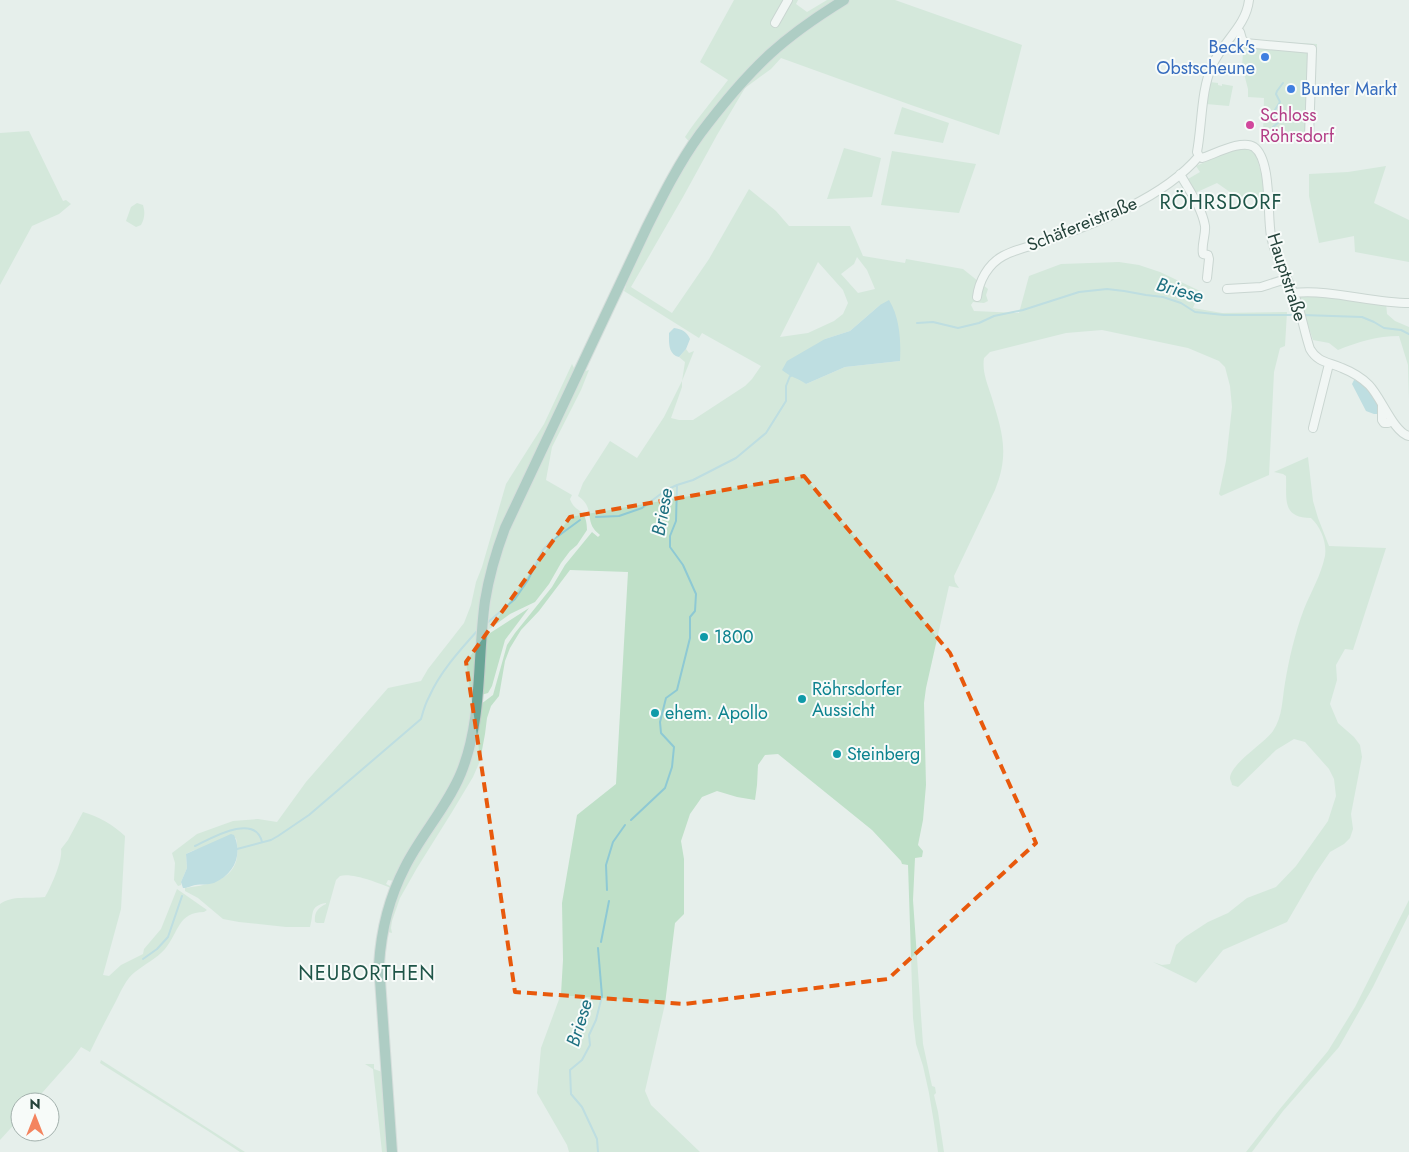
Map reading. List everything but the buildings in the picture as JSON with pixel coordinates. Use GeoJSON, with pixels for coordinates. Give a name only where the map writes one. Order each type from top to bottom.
{"type":"FeatureCollection","features":[{"type":"Feature","properties":{"kind":"main road"},"geometry":{"type":"LineString","coordinates":[[392,1152],[378,966],[380,946],[392,896],[405,866],[448,798],[461,773],[470,747],[476,715],[485,601],[493,562],[505,528],[643,235],[672,178],[699,135],[725,102],[770,54],[814,19],[844,0]]}},
{"type":"Feature","properties":{"kind":"street"},"geometry":{"type":"LineString","coordinates":[[775,23],[788,0]]}},
{"type":"Feature","properties":{"kind":"street"},"geometry":{"type":"LineString","coordinates":[[1199,156],[1197,152],[1207,77],[1215,60],[1245,18],[1249,0]]}},
{"type":"Feature","properties":{"kind":"street"},"geometry":{"type":"LineString","coordinates":[[1236,30],[1240,32],[1245,43],[1312,48],[1309,137]]}},
{"type":"Feature","properties":{"kind":"street","name":"Hauptstraße"},"geometry":{"type":"LineString","coordinates":[[1199,156],[1202,158],[1246,144],[1256,149],[1266,173],[1271,236],[1286,278],[1294,293],[1310,349],[1314,356],[1320,360],[1353,373],[1367,383],[1377,393],[1400,431],[1409,436]]}},
{"type":"Feature","properties":{"kind":"street","name":"Schäfereistraße"},"geometry":{"type":"LineString","coordinates":[[977,297],[978,288],[985,273],[1002,256],[1109,216],[1143,200],[1180,174],[1199,156]]}},
{"type":"Feature","properties":{"kind":"street"},"geometry":{"type":"LineString","coordinates":[[1180,174],[1203,218],[1205,236],[1202,251],[1210,259],[1207,278]]}},
{"type":"Feature","properties":{"kind":"street"},"geometry":{"type":"LineString","coordinates":[[1228,289],[1261,287],[1286,278]]}},
{"type":"Feature","properties":{"kind":"street"},"geometry":{"type":"LineString","coordinates":[[1294,293],[1335,294],[1409,303]]}},
{"type":"Feature","properties":{"kind":"street"},"geometry":{"type":"LineString","coordinates":[[1313,428],[1329,364]]}},
{"type":"Feature","properties":{"kind":"street"},"geometry":{"type":"LineString","coordinates":[[1382,403],[1382,420],[1384,423],[1388,423]]}},
{"type":"Feature","properties":{"kind":"highlighted area"},"geometry":{"type":"Polygon","coordinates":[[[804,476],[950,653],[1036,843],[888,979],[685,1004],[515,992],[466,662],[570,517],[804,476]]]}},
{"type":"Feature","properties":{"kind":"green space"},"geometry":{"type":"Polygon","coordinates":[[[734,0],[798,0],[796,4],[807,12],[827,0],[895,0],[1022,45],[999,135],[781,58],[771,69],[745,88],[631,287],[672,313],[709,259],[749,189],[776,211],[789,226],[850,226],[863,256],[905,263],[906,259],[963,269],[988,289],[986,295],[988,301],[984,303],[973,302],[971,305],[974,311],[1019,313],[1029,276],[1061,264],[1119,262],[1139,265],[1160,272],[1200,291],[1193,308],[1222,313],[1287,312],[1285,346],[1280,348],[1274,372],[1269,475],[1221,496],[1219,494],[1226,461],[1232,407],[1230,386],[1225,367],[1219,361],[1188,348],[1102,330],[1066,333],[990,352],[984,358],[985,377],[1003,442],[1002,465],[995,490],[954,576],[959,588],[949,586],[926,688],[924,703],[926,785],[923,820],[918,845],[923,851],[922,857],[915,858],[913,900],[923,1044],[932,1086],[935,1087],[936,1093],[934,1095],[944,1152],[938,1152],[929,1093],[916,1044],[913,1018],[908,865],[902,864],[872,830],[778,754],[765,755],[758,765],[755,800],[717,791],[702,797],[690,814],[681,841],[684,859],[684,914],[675,923],[665,1004],[645,1091],[651,1105],[700,1152],[569,1152],[567,1145],[537,1093],[541,1048],[561,994],[563,960],[562,903],[577,815],[616,784],[628,572],[570,570],[539,611],[521,630],[510,648],[505,661],[499,696],[491,706],[487,718],[480,761],[473,777],[400,898],[392,921],[392,933],[388,932],[395,897],[414,858],[439,822],[481,704],[493,695],[507,645],[552,587],[565,565],[592,532],[598,537],[600,535],[592,525],[586,504],[578,496],[583,483],[610,441],[637,458],[664,417],[682,381],[682,387],[671,418],[693,420],[745,386],[761,366],[702,333],[699,338],[624,291],[626,286],[623,284],[648,231],[694,147],[685,137],[728,80],[700,62],[734,0]],[[857,257],[854,264],[841,274],[858,293],[875,289],[867,270],[857,257]],[[818,262],[780,337],[808,333],[834,321],[843,314],[848,303],[843,290],[818,262]],[[880,305],[850,331],[825,339],[800,379],[806,384],[845,367],[900,361],[880,305]]]}},
{"type":"Feature","properties":{"kind":"green space"},"geometry":{"type":"Polygon","coordinates":[[[1244,40],[1317,44],[1312,139],[1263,137],[1264,98],[1248,97],[1248,89],[1242,66],[1244,40]]]}},
{"type":"Feature","properties":{"kind":"green space"},"geometry":{"type":"Polygon","coordinates":[[[1210,82],[1218,83],[1218,85],[1222,86],[1222,84],[1233,86],[1229,106],[1206,104],[1210,82]]]}},
{"type":"Feature","properties":{"kind":"green space"},"geometry":{"type":"Polygon","coordinates":[[[902,107],[949,123],[943,143],[894,134],[902,107]]]}},
{"type":"Feature","properties":{"kind":"green space"},"geometry":{"type":"Polygon","coordinates":[[[29,131],[63,201],[66,200],[71,204],[59,214],[32,226],[0,285],[0,133],[29,131]]]}},
{"type":"Feature","properties":{"kind":"green space"},"geometry":{"type":"Polygon","coordinates":[[[844,148],[881,158],[872,197],[827,199],[844,148]]]}},
{"type":"Feature","properties":{"kind":"green space"},"geometry":{"type":"Polygon","coordinates":[[[1240,148],[1251,150],[1256,155],[1264,182],[1264,198],[1240,199],[1217,183],[1195,193],[1188,179],[1200,172],[1196,166],[1240,148]]]}},
{"type":"Feature","properties":{"kind":"green space"},"geometry":{"type":"Polygon","coordinates":[[[892,151],[976,164],[959,213],[881,205],[892,151]]]}},
{"type":"Feature","properties":{"kind":"green space"},"geometry":{"type":"Polygon","coordinates":[[[1386,166],[1374,203],[1409,220],[1409,262],[1355,252],[1354,236],[1319,243],[1309,196],[1309,174],[1348,172],[1386,166]]]}},
{"type":"Feature","properties":{"kind":"green space"},"geometry":{"type":"Polygon","coordinates":[[[137,203],[143,205],[144,215],[141,225],[136,227],[126,221],[131,207],[137,203]]]}},
{"type":"Feature","properties":{"kind":"green space"},"geometry":{"type":"Polygon","coordinates":[[[1307,295],[1386,302],[1387,314],[1395,321],[1409,327],[1409,399],[1408,365],[1399,336],[1368,340],[1338,350],[1329,343],[1313,340],[1299,298],[1307,295]]]}},
{"type":"Feature","properties":{"kind":"green space"},"geometry":{"type":"Polygon","coordinates":[[[686,349],[689,353],[694,351],[682,381],[685,362],[679,357],[686,349]]]}},
{"type":"Feature","properties":{"kind":"green space"},"geometry":{"type":"Polygon","coordinates":[[[572,364],[575,370],[480,601],[474,674],[474,700],[466,746],[452,784],[394,881],[388,880],[386,884],[391,888],[351,875],[340,876],[336,880],[324,923],[315,922],[315,916],[317,911],[326,903],[317,906],[313,911],[310,927],[286,927],[223,919],[198,898],[185,891],[185,888],[217,881],[232,870],[236,862],[236,838],[186,854],[187,868],[181,885],[178,886],[174,880],[175,863],[172,853],[197,834],[233,821],[258,819],[277,822],[306,782],[388,688],[421,681],[428,669],[464,623],[506,484],[544,424],[572,364]]]}},
{"type":"Feature","properties":{"kind":"green space"},"geometry":{"type":"Polygon","coordinates":[[[589,370],[552,447],[546,480],[572,495],[570,499],[572,504],[583,514],[587,530],[561,563],[549,584],[535,602],[510,614],[488,630],[492,580],[508,531],[582,372],[589,370]]]}},
{"type":"Feature","properties":{"kind":"green space"},"geometry":{"type":"Polygon","coordinates":[[[1308,457],[1313,501],[1329,546],[1386,548],[1353,650],[1345,649],[1336,665],[1337,680],[1330,704],[1338,723],[1360,745],[1362,757],[1351,814],[1353,829],[1350,838],[1344,844],[1330,852],[1287,922],[1223,950],[1196,983],[1153,962],[1162,965],[1170,964],[1176,945],[1185,937],[1208,922],[1228,913],[1247,898],[1276,887],[1296,866],[1328,821],[1336,796],[1334,779],[1329,769],[1305,742],[1294,739],[1276,750],[1238,787],[1232,785],[1230,778],[1236,766],[1269,736],[1276,725],[1295,637],[1325,556],[1324,541],[1318,526],[1311,518],[1295,515],[1290,511],[1286,499],[1286,476],[1274,472],[1308,457]]]}},
{"type":"Feature","properties":{"kind":"green space"},"geometry":{"type":"Polygon","coordinates":[[[529,608],[505,640],[492,686],[488,693],[481,695],[487,635],[529,608]]]}},
{"type":"Feature","properties":{"kind":"green space"},"geometry":{"type":"Polygon","coordinates":[[[83,812],[105,821],[125,836],[121,909],[103,975],[109,976],[121,965],[143,954],[144,949],[161,929],[177,889],[207,910],[189,915],[184,919],[165,949],[139,969],[126,982],[90,1052],[81,1047],[43,1092],[10,1092],[10,1129],[0,1140],[0,904],[16,898],[45,897],[58,866],[61,849],[83,812]]]}},
{"type":"Feature","properties":{"kind":"green space"},"geometry":{"type":"Polygon","coordinates":[[[1409,900],[1409,914],[1373,987],[1339,1047],[1283,1111],[1252,1152],[1246,1152],[1328,1051],[1355,1007],[1409,900]]]}},
{"type":"Feature","properties":{"kind":"green space"},"geometry":{"type":"Polygon","coordinates":[[[101,1060],[245,1152],[240,1152],[100,1063],[101,1060]]]}},
{"type":"Feature","properties":{"kind":"green space"},"geometry":{"type":"Polygon","coordinates":[[[365,1064],[374,1064],[374,1069],[382,1072],[388,1152],[382,1152],[373,1069],[365,1064]]]}},
{"type":"Feature","properties":{"kind":"water"},"geometry":{"type":"Polygon","coordinates":[[[889,300],[896,314],[899,330],[900,361],[845,367],[806,384],[782,370],[787,361],[825,339],[850,331],[880,305],[889,300]]]}},
{"type":"Feature","properties":{"kind":"water"},"geometry":{"type":"Polygon","coordinates":[[[674,328],[684,331],[690,339],[686,349],[679,357],[675,356],[671,351],[669,344],[669,333],[674,328]]]}},
{"type":"Feature","properties":{"kind":"water"},"geometry":{"type":"Polygon","coordinates":[[[1354,380],[1371,392],[1376,399],[1379,405],[1380,418],[1378,418],[1378,414],[1366,411],[1352,384],[1354,380]]]}},
{"type":"Feature","properties":{"kind":"water"},"geometry":{"type":"Polygon","coordinates":[[[231,834],[234,835],[237,842],[237,857],[227,875],[214,883],[183,888],[181,882],[187,868],[186,854],[231,834]]]}},
{"type":"Feature","properties":{"kind":"waterway"},"geometry":{"type":"LineString","coordinates":[[1273,133],[1273,127],[1279,122],[1273,113],[1280,102],[1276,94],[1283,83]]}},
{"type":"Feature","properties":{"kind":"waterway","name":"Briese"},"geometry":{"type":"LineString","coordinates":[[917,323],[933,322],[958,328],[1079,292],[1107,289],[1163,297],[1181,303],[1195,312],[1224,315],[1298,315]]}},
{"type":"Feature","properties":{"kind":"waterway","name":"Briese"},"geometry":{"type":"LineString","coordinates":[[1303,315],[1362,317],[1384,328],[1401,330],[1409,334]]}},
{"type":"Feature","properties":{"kind":"waterway","name":"Briese"},"geometry":{"type":"LineString","coordinates":[[631,820],[665,788],[672,767],[674,747],[661,733],[660,722],[666,698],[677,690],[690,638],[690,617],[695,611],[696,594],[683,565],[670,547],[670,536],[676,521],[677,485],[693,480],[736,458],[766,433],[786,401],[786,386],[791,376]]}},
{"type":"Feature","properties":{"kind":"waterway"},"geometry":{"type":"LineString","coordinates":[[596,517],[619,516],[642,508],[666,490],[677,485]]}},
{"type":"Feature","properties":{"kind":"waterway"},"geometry":{"type":"LineString","coordinates":[[487,623],[515,599],[528,580],[542,551],[550,542],[580,520]]}},
{"type":"Feature","properties":{"kind":"waterway"},"geometry":{"type":"LineString","coordinates":[[237,849],[271,840],[309,815],[421,719],[426,702],[439,679],[457,653],[478,630]]}},
{"type":"Feature","properties":{"kind":"waterway","name":"Briese"},"geometry":{"type":"LineString","coordinates":[[607,890],[606,865],[613,842],[625,825]]}},
{"type":"Feature","properties":{"kind":"waterway"},"geometry":{"type":"LineString","coordinates":[[195,846],[221,834],[242,828],[251,829],[258,833],[262,842]]}},
{"type":"Feature","properties":{"kind":"waterway"},"geometry":{"type":"LineString","coordinates":[[143,959],[157,949],[168,937],[182,896]]}},
{"type":"Feature","properties":{"kind":"waterway","name":"Briese"},"geometry":{"type":"LineString","coordinates":[[601,942],[609,901]]}},
{"type":"Feature","properties":{"kind":"waterway","name":"Briese"},"geometry":{"type":"LineString","coordinates":[[598,948],[602,996],[596,1020],[589,1035],[590,1045],[582,1060],[570,1070],[571,1094],[582,1107],[597,1139],[598,1152]]}},
{"type":"Feature","properties":{"kind":"place","name":"Beck's Obstscheune"},"geometry":{"type":"Point","coordinates":[1265,57]}},
{"type":"Feature","properties":{"kind":"place","name":"Bunter Markt"},"geometry":{"type":"Point","coordinates":[1291,89]}},
{"type":"Feature","properties":{"kind":"place","name":"Schloss Röhrsdorf"},"geometry":{"type":"Point","coordinates":[1250,125]}},
{"type":"Feature","properties":{"kind":"place","name":"1800"},"geometry":{"type":"Point","coordinates":[704,637]}},
{"type":"Feature","properties":{"kind":"place","name":"Röhrsdorfer Aussicht"},"geometry":{"type":"Point","coordinates":[802,699]}},
{"type":"Feature","properties":{"kind":"place","name":"ehem. Apollo"},"geometry":{"type":"Point","coordinates":[655,713]}},
{"type":"Feature","properties":{"kind":"place","name":"Steinberg"},"geometry":{"type":"Point","coordinates":[837,754]}},
{"type":"Feature","properties":{"kind":"district","name":"RÖHRSDORF"},"geometry":{"type":"Point","coordinates":[1221,202]}},
{"type":"Feature","properties":{"kind":"district","name":"NEUBORTHEN"},"geometry":{"type":"Point","coordinates":[367,973]}}]}
